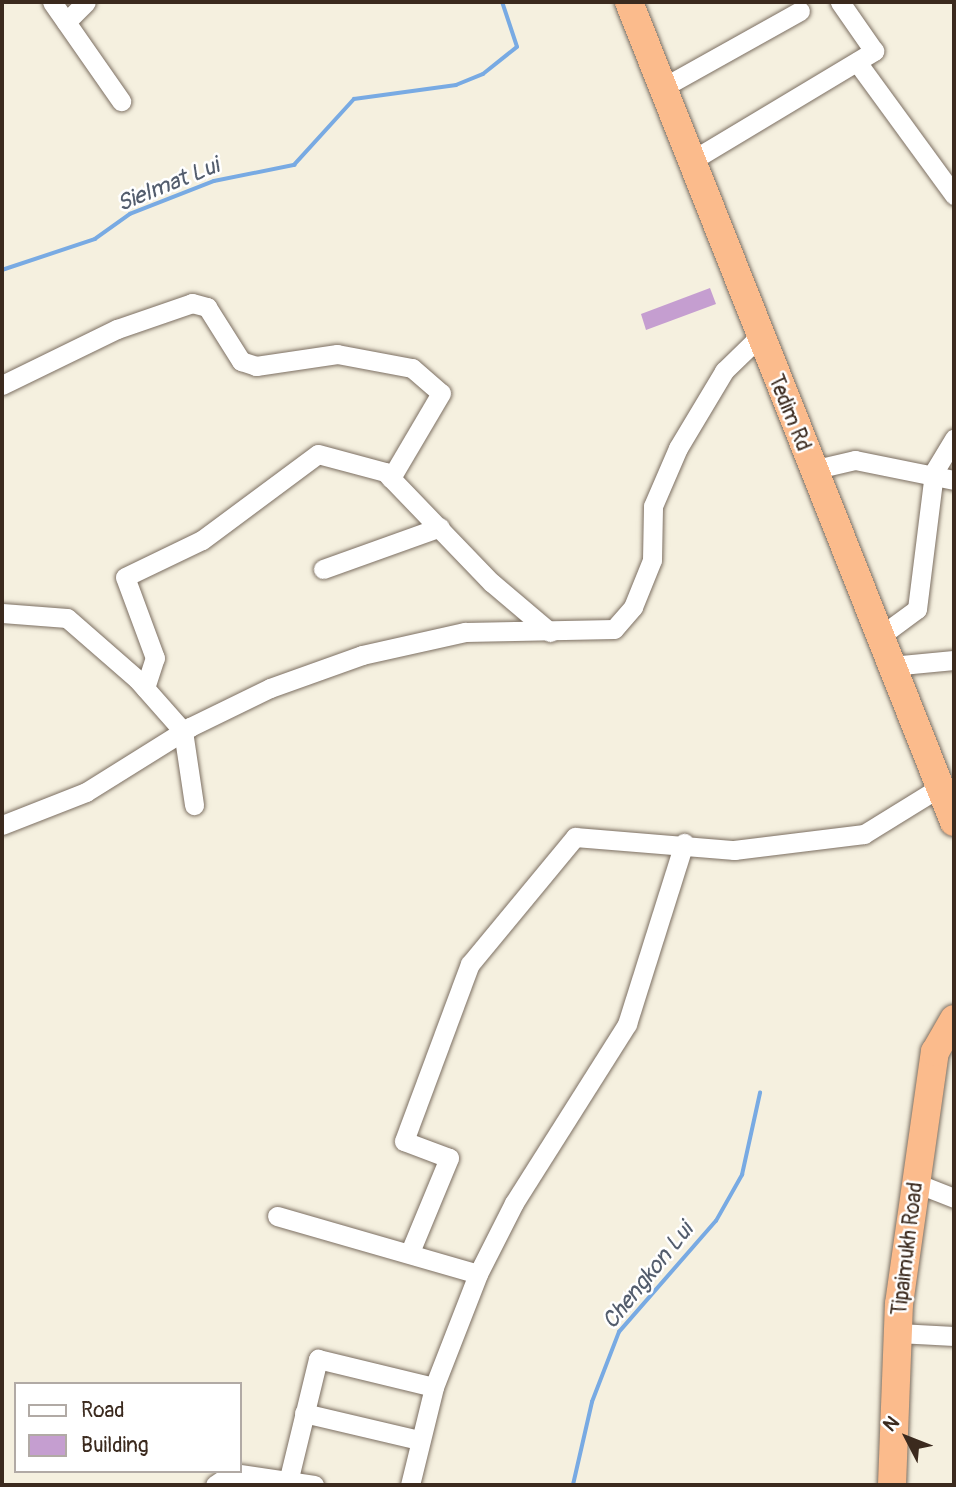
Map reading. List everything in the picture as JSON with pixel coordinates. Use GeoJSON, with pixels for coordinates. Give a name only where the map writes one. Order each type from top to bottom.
{"type":"FeatureCollection","features":[{"type":"Feature","properties":{"kind":"highway","name":"Tedim Rd"},"geometry":{"type":"LineString","coordinates":[[629,2],[758,337],[954,822]]}},
{"type":"Feature","properties":{"kind":"highway","name":"Tipaimukh Road"},"geometry":{"type":"LineString","coordinates":[[892,1485],[898,1333],[916,1183],[935,1052],[954,1019]]}},
{"type":"Feature","properties":{"kind":"street"},"geometry":{"type":"LineString","coordinates":[[52,2],[121,101]]}},
{"type":"Feature","properties":{"kind":"street"},"geometry":{"type":"LineString","coordinates":[[66,22],[86,2]]}},
{"type":"Feature","properties":{"kind":"street"},"geometry":{"type":"LineString","coordinates":[[691,161],[874,51],[840,2]]}},
{"type":"Feature","properties":{"kind":"street"},"geometry":{"type":"LineString","coordinates":[[662,88],[800,11]]}},
{"type":"Feature","properties":{"kind":"street"},"geometry":{"type":"LineString","coordinates":[[857,62],[954,195]]}},
{"type":"Feature","properties":{"kind":"street"},"geometry":{"type":"LineString","coordinates":[[2,385],[117,330],[192,303],[207,307],[241,361],[256,366],[337,354],[412,368],[441,393],[391,478]]}},
{"type":"Feature","properties":{"kind":"street"},"geometry":{"type":"LineString","coordinates":[[2,825],[86,792],[183,732],[271,688],[362,655],[465,632],[614,629],[633,607],[652,560],[653,506],[678,448],[724,371],[758,337]]}},
{"type":"Feature","properties":{"kind":"street"},"geometry":{"type":"LineString","coordinates":[[879,637],[917,609],[934,472],[954,439]]}},
{"type":"Feature","properties":{"kind":"street"},"geometry":{"type":"LineString","coordinates":[[145,688],[155,658],[125,577],[202,540],[318,454],[391,478],[492,583],[551,632]]}},
{"type":"Feature","properties":{"kind":"street"},"geometry":{"type":"LineString","coordinates":[[812,470],[855,460],[934,472],[954,480]]}},
{"type":"Feature","properties":{"kind":"street"},"geometry":{"type":"LineString","coordinates":[[323,569],[440,527]]}},
{"type":"Feature","properties":{"kind":"street"},"geometry":{"type":"LineString","coordinates":[[2,612],[67,618],[145,688],[183,732],[194,805]]}},
{"type":"Feature","properties":{"kind":"street"},"geometry":{"type":"LineString","coordinates":[[891,666],[954,660]]}},
{"type":"Feature","properties":{"kind":"street"},"geometry":{"type":"LineString","coordinates":[[410,1252],[449,1158],[404,1140],[470,964],[575,837],[684,843],[734,850],[864,834],[940,787]]}},
{"type":"Feature","properties":{"kind":"street"},"geometry":{"type":"LineString","coordinates":[[410,1485],[434,1387],[478,1274],[514,1203],[627,1024],[684,843]]}},
{"type":"Feature","properties":{"kind":"street"},"geometry":{"type":"LineString","coordinates":[[916,1183],[954,1198]]}},
{"type":"Feature","properties":{"kind":"street"},"geometry":{"type":"LineString","coordinates":[[277,1216],[410,1252],[478,1274]]}},
{"type":"Feature","properties":{"kind":"street"},"geometry":{"type":"LineString","coordinates":[[898,1333],[954,1336]]}},
{"type":"Feature","properties":{"kind":"street"},"geometry":{"type":"LineString","coordinates":[[288,1482],[318,1359],[434,1387]]}},
{"type":"Feature","properties":{"kind":"street"},"geometry":{"type":"LineString","coordinates":[[304,1413],[419,1440]]}},
{"type":"Feature","properties":{"kind":"street"},"geometry":{"type":"LineString","coordinates":[[215,1485],[233,1474],[314,1485]]}},
{"type":"Feature","properties":{"kind":"building"},"geometry":{"type":"Polygon","coordinates":[[[710,288],[716,304],[646,330],[641,314],[710,288]]]}},
{"type":"Feature","properties":{"kind":"waterway","name":"Sielmat Lui"},"geometry":{"type":"LineString","coordinates":[[2,270],[95,239],[130,214],[214,181],[294,165],[354,99],[456,85],[483,74],[517,47],[502,2]]}},
{"type":"Feature","properties":{"kind":"waterway","name":"Chengkon Lui"},"geometry":{"type":"LineString","coordinates":[[573,1485],[592,1402],[619,1332],[716,1221],[742,1175],[760,1093]]}}]}
